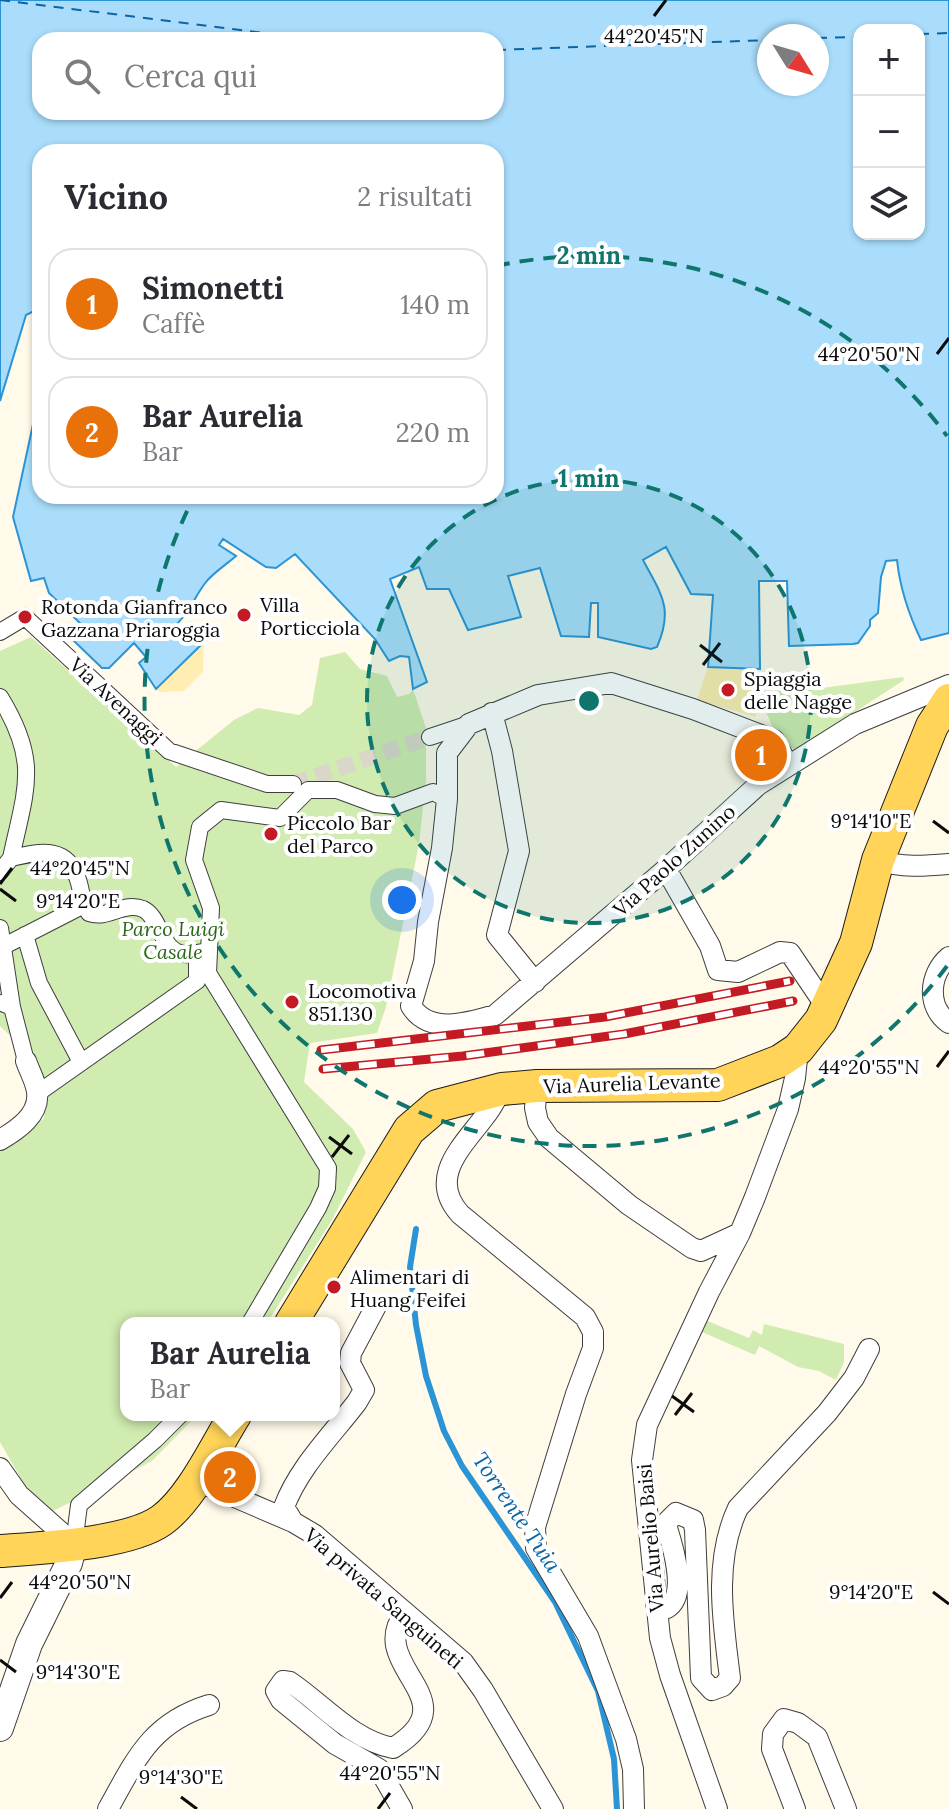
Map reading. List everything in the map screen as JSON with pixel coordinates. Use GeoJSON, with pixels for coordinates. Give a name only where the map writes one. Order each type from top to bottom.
{"type":"FeatureCollection","features":[{"type":"Feature","properties":{"kind":"main road","name":"Via Aurelia Levante"},"geometry":{"type":"LineString","coordinates":[[295,1317],[409,1130],[437,1106],[502,1089],[537,1086],[718,1085],[780,1061],[798,1049],[821,1020],[856,943],[878,860],[932,726],[949,700]]}},
{"type":"Feature","properties":{"kind":"main road"},"geometry":{"type":"LineString","coordinates":[[3,1551],[74,1544],[132,1533],[161,1520],[181,1501],[231,1421]]}},
{"type":"Feature","properties":{"kind":"street","name":"Via Avenaggi"},"geometry":{"type":"LineString","coordinates":[[0,632],[25,617],[169,751],[267,784],[293,784]]}},
{"type":"Feature","properties":{"kind":"street"},"geometry":{"type":"LineString","coordinates":[[430,737],[538,695],[611,683],[707,714],[774,740],[788,765]]}},
{"type":"Feature","properties":{"kind":"street","name":"Via Paolo Zunino"},"geometry":{"type":"LineString","coordinates":[[447,799],[424,961],[411,1006],[417,1016],[427,1022],[442,1024],[472,1022],[495,1015],[666,869],[758,785],[855,724],[949,685]]}},
{"type":"Feature","properties":{"kind":"street"},"geometry":{"type":"LineString","coordinates":[[0,697],[26,752],[28,781],[11,858],[0,872]]}},
{"type":"Feature","properties":{"kind":"street"},"geometry":{"type":"LineString","coordinates":[[492,713],[502,751],[519,851],[497,935],[535,982]]}},
{"type":"Feature","properties":{"kind":"street"},"geometry":{"type":"LineString","coordinates":[[38,1093],[197,981],[211,908],[194,860],[200,827],[221,810],[280,818],[308,790],[337,790],[375,804],[395,806],[433,792],[447,799],[447,753],[469,724]]}},
{"type":"Feature","properties":{"kind":"street"},"geometry":{"type":"LineString","coordinates":[[11,858],[37,852],[59,854],[73,866],[89,913],[97,916],[128,906],[141,908],[150,913],[161,934],[176,952],[184,955],[203,952]]}},
{"type":"Feature","properties":{"kind":"street"},"geometry":{"type":"LineString","coordinates":[[878,860],[892,865],[922,867],[949,864]]}},
{"type":"Feature","properties":{"kind":"street"},"geometry":{"type":"LineString","coordinates":[[666,869],[704,936],[718,970],[738,972],[780,952],[790,953],[819,996],[829,1003]]}},
{"type":"Feature","properties":{"kind":"street"},"geometry":{"type":"LineString","coordinates":[[4,946],[84,905]]}},
{"type":"Feature","properties":{"kind":"street"},"geometry":{"type":"LineString","coordinates":[[0,928],[4,946],[6,1004],[38,1093],[33,1114],[23,1125],[0,1140]]}},
{"type":"Feature","properties":{"kind":"street"},"geometry":{"type":"LineString","coordinates":[[25,935],[39,983],[81,1062]]}},
{"type":"Feature","properties":{"kind":"street"},"geometry":{"type":"LineString","coordinates":[[203,952],[208,973],[328,1168],[327,1188],[318,1208],[254,1317]]}},
{"type":"Feature","properties":{"kind":"street"},"geometry":{"type":"LineString","coordinates":[[949,957],[934,976],[933,986],[935,1003],[942,1018],[949,1023]]}},
{"type":"Feature","properties":{"kind":"street","name":"Via Aurelio Baisi"},"geometry":{"type":"LineString","coordinates":[[717,1809],[660,1638],[642,1460],[647,1425],[740,1233],[788,1109],[798,1049]]}},
{"type":"Feature","properties":{"kind":"street"},"geometry":{"type":"LineString","coordinates":[[537,1086],[535,1108],[538,1122],[549,1138],[629,1205],[701,1251],[740,1233]]}},
{"type":"Feature","properties":{"kind":"street"},"geometry":{"type":"LineString","coordinates":[[502,1089],[488,1113],[456,1153],[447,1175],[449,1202],[585,1317],[593,1332],[593,1348],[535,1527],[536,1548],[588,1636],[626,1739],[633,1769],[634,1809]]}},
{"type":"Feature","properties":{"kind":"street"},"geometry":{"type":"LineString","coordinates":[[293,1522],[284,1507],[288,1495],[364,1390],[350,1363],[351,1353],[376,1306]]}},
{"type":"Feature","properties":{"kind":"street"},"geometry":{"type":"LineString","coordinates":[[656,1604],[667,1608],[677,1599],[679,1585],[667,1522],[676,1513],[682,1514],[693,1520],[695,1530],[701,1678],[712,1690],[723,1686],[730,1678],[721,1568],[730,1523],[738,1508],[827,1413],[854,1378],[869,1349]]}},
{"type":"Feature","properties":{"kind":"street"},"geometry":{"type":"LineString","coordinates":[[0,1728],[29,1644],[69,1563],[79,1505],[174,1421]]}},
{"type":"Feature","properties":{"kind":"street"},"geometry":{"type":"LineString","coordinates":[[0,1468],[19,1495],[74,1544]]}},
{"type":"Feature","properties":{"kind":"street","name":"Via privata Sanguineti"},"geometry":{"type":"LineString","coordinates":[[195,1480],[293,1522],[315,1535],[463,1662],[483,1690],[553,1809]]}},
{"type":"Feature","properties":{"kind":"street"},"geometry":{"type":"LineString","coordinates":[[402,1809],[379,1769],[335,1744],[281,1700],[276,1691],[283,1681],[290,1682],[375,1745],[393,1748],[421,1726],[425,1715],[422,1701],[397,1650],[394,1631],[405,1613]]}},
{"type":"Feature","properties":{"kind":"street"},"geometry":{"type":"LineString","coordinates":[[108,1809],[145,1747],[163,1727],[183,1713],[209,1705]]}},
{"type":"Feature","properties":{"kind":"street"},"geometry":{"type":"LineString","coordinates":[[795,1809],[772,1749],[773,1734],[784,1719],[798,1723],[817,1737],[846,1809]]}},
{"type":"Feature","properties":{"kind":"green space","name":"Parco Luigi Casale"},"geometry":{"type":"Polygon","coordinates":[[[31,637],[176,767],[234,720],[258,708],[299,715],[312,705],[320,658],[345,652],[360,669],[387,676],[397,697],[409,694],[413,689],[426,728],[426,780],[419,844],[386,1007],[377,1033],[310,1043],[304,1082],[353,1129],[366,1152],[332,1220],[271,1317],[120,1317],[120,1421],[191,1421],[152,1461],[53,1511],[28,1491],[0,1442],[0,1151],[30,1132],[44,1118],[44,1102],[36,1066],[0,1026],[0,651],[31,637]]]}},
{"type":"Feature","properties":{"kind":"green space"},"geometry":{"type":"Polygon","coordinates":[[[903,677],[904,680],[798,749],[789,748],[776,735],[757,691],[800,691],[903,677]]]}},
{"type":"Feature","properties":{"kind":"green space"},"geometry":{"type":"Polygon","coordinates":[[[700,1318],[749,1338],[753,1330],[762,1335],[764,1324],[844,1344],[844,1362],[836,1380],[819,1371],[798,1367],[759,1346],[755,1355],[695,1329],[700,1318]]]}},
{"type":"Feature","properties":{"kind":"sand"},"geometry":{"type":"Polygon","coordinates":[[[204,642],[203,672],[184,691],[160,692],[156,689],[204,642]]]}},
{"type":"Feature","properties":{"kind":"sand","name":"Spiaggia delle Nagge"},"geometry":{"type":"Polygon","coordinates":[[[708,667],[756,669],[756,717],[697,700],[708,667]]]}},
{"type":"Feature","properties":{"kind":"water"},"geometry":{"type":"Polygon","coordinates":[[[0,0],[949,0],[949,633],[921,640],[905,601],[897,560],[886,561],[881,577],[878,613],[870,620],[870,626],[858,643],[853,644],[789,646],[787,581],[759,581],[760,669],[708,667],[713,595],[691,594],[666,547],[643,560],[660,592],[665,611],[657,647],[651,649],[598,637],[598,603],[591,603],[589,637],[561,636],[540,568],[508,576],[521,617],[468,630],[449,589],[427,589],[419,567],[390,579],[427,682],[413,689],[409,657],[400,656],[389,661],[375,639],[295,554],[276,568],[266,567],[223,539],[219,545],[236,556],[209,578],[187,612],[171,629],[175,636],[191,623],[204,642],[156,689],[139,663],[146,657],[134,643],[109,668],[102,668],[73,640],[85,628],[49,593],[44,578],[31,581],[13,517],[32,429],[32,504],[504,504],[504,144],[32,144],[32,312],[26,315],[0,401],[0,0]]]}},
{"type":"Feature","properties":{"kind":"waterway","name":"Torrente Tuia"},"geometry":{"type":"LineString","coordinates":[[416,1229],[410,1267],[416,1325],[426,1376],[444,1431],[462,1466],[555,1602],[598,1691],[614,1759],[617,1809]]}},
{"type":"Feature","properties":{"kind":"ferry route"},"geometry":{"type":"LineString","coordinates":[[0,0],[257,32]]}},
{"type":"Feature","properties":{"kind":"ferry route"},"geometry":{"type":"LineString","coordinates":[[925,34],[949,33]]}},
{"type":"Feature","properties":{"kind":"ferry route"},"geometry":{"type":"LineString","coordinates":[[829,38],[853,37]]}},
{"type":"Feature","properties":{"kind":"ferry route"},"geometry":{"type":"LineString","coordinates":[[504,50],[757,40]]}},
{"type":"Feature","properties":{"kind":"tunnel"},"geometry":{"type":"LineString","coordinates":[[293,784],[430,737]]}},
{"type":"Feature","properties":{"kind":"railway"},"geometry":{"type":"LineString","coordinates":[[321,1050],[605,1017],[790,981]]}},
{"type":"Feature","properties":{"kind":"railway"},"geometry":{"type":"LineString","coordinates":[[323,1069],[463,1056],[624,1034],[793,1001]]}},
{"type":"Feature","properties":{"kind":"place","name":"Villa Porticciola"},"geometry":{"type":"Point","coordinates":[244,615]}},
{"type":"Feature","properties":{"kind":"place","name":"Rotonda Gianfranco Gazzana Priaroggia"},"geometry":{"type":"Point","coordinates":[25,617]}},
{"type":"Feature","properties":{"kind":"place","name":"Spiaggia delle Nagge"},"geometry":{"type":"Point","coordinates":[728,690]}},
{"type":"Feature","properties":{"kind":"place","name":"Simonetti"},"geometry":{"type":"Point","coordinates":[761,755]}},
{"type":"Feature","properties":{"kind":"place","name":"Piccolo Bar del Parco"},"geometry":{"type":"Point","coordinates":[271,834]}},
{"type":"Feature","properties":{"kind":"place","name":"Locomotiva 851.130"},"geometry":{"type":"Point","coordinates":[292,1002]}},
{"type":"Feature","properties":{"kind":"place","name":"Alimentari di Huang Feifei"},"geometry":{"type":"Point","coordinates":[334,1287]}},
{"type":"Feature","properties":{"kind":"place","name":"Bar Aurelia"},"geometry":{"type":"Point","coordinates":[230,1477]}}]}
